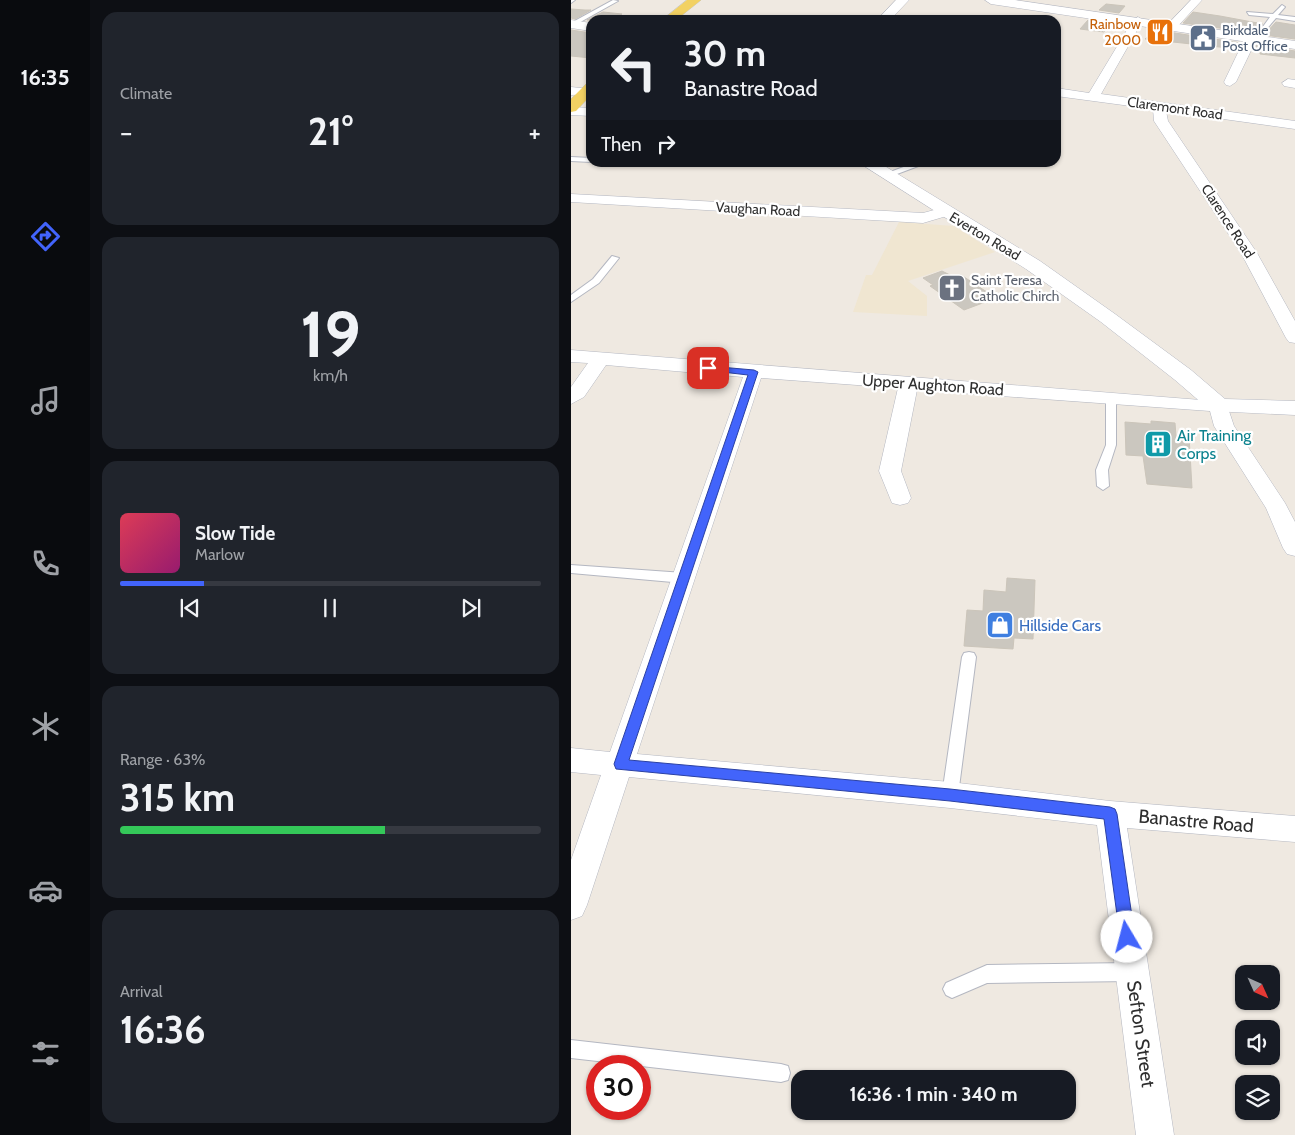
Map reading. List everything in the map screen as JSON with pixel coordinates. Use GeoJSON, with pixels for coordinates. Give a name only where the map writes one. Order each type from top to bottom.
{"type":"FeatureCollection","features":[{"type":"Feature","properties":{"kind":"main road"},"geometry":{"type":"LineString","coordinates":[[675,15],[695,0]]}},
{"type":"Feature","properties":{"kind":"main road"},"geometry":{"type":"LineString","coordinates":[[888,15],[903,0]]}},
{"type":"Feature","properties":{"kind":"main road"},"geometry":{"type":"LineString","coordinates":[[991,0],[1173,25],[1295,45]]}},
{"type":"Feature","properties":{"kind":"main road"},"geometry":{"type":"LineString","coordinates":[[572,24],[586,26]]}},
{"type":"Feature","properties":{"kind":"main road"},"geometry":{"type":"LineString","coordinates":[[571,109],[583,90]]}},
{"type":"Feature","properties":{"kind":"main road","name":"Everton Road"},"geometry":{"type":"LineString","coordinates":[[874,167],[1033,265],[1138,341],[1219,406]]}},
{"type":"Feature","properties":{"kind":"main road","name":"Upper Aughton Road"},"geometry":{"type":"LineString","coordinates":[[1219,406],[1295,408]]}},
{"type":"Feature","properties":{"kind":"street"},"geometry":{"type":"LineString","coordinates":[[1173,25],[1197,0]]}},
{"type":"Feature","properties":{"kind":"street"},"geometry":{"type":"LineString","coordinates":[[1093,97],[1138,20]]}},
{"type":"Feature","properties":{"kind":"street"},"geometry":{"type":"LineString","coordinates":[[1230,82],[1253,38]]}},
{"type":"Feature","properties":{"kind":"street","name":"Claremont Road"},"geometry":{"type":"LineString","coordinates":[[1061,93],[1295,125]]}},
{"type":"Feature","properties":{"kind":"street","name":"Clarence Road"},"geometry":{"type":"LineString","coordinates":[[1159,106],[1161,121],[1249,253],[1295,338]]}},
{"type":"Feature","properties":{"kind":"street"},"geometry":{"type":"LineString","coordinates":[[571,109],[586,111]]}},
{"type":"Feature","properties":{"kind":"street","name":"Vaughan Road"},"geometry":{"type":"LineString","coordinates":[[571,198],[923,218],[945,212]]}},
{"type":"Feature","properties":{"kind":"street","name":"Upper Aughton Road"},"geometry":{"type":"LineString","coordinates":[[571,356],[909,384],[1219,406]]}},
{"type":"Feature","properties":{"kind":"street"},"geometry":{"type":"LineString","coordinates":[[571,398],[577,393],[600,359]]}},
{"type":"Feature","properties":{"kind":"street"},"geometry":{"type":"LineString","coordinates":[[571,904],[621,764],[754,372]]}},
{"type":"Feature","properties":{"kind":"street"},"geometry":{"type":"LineString","coordinates":[[900,498],[890,471],[909,384]]}},
{"type":"Feature","properties":{"kind":"street"},"geometry":{"type":"LineString","coordinates":[[1219,406],[1224,426],[1286,509],[1295,548]]}},
{"type":"Feature","properties":{"kind":"street","name":"Banastre Road"},"geometry":{"type":"LineString","coordinates":[[571,760],[950,795],[1110,814],[1295,829]]}},
{"type":"Feature","properties":{"kind":"street","name":"Sefton Street"},"geometry":{"type":"LineString","coordinates":[[1110,814],[1155,1135]]}},
{"type":"Feature","properties":{"kind":"lane"},"geometry":{"type":"LineString","coordinates":[[589,15],[615,1]]}},
{"type":"Feature","properties":{"kind":"lane"},"geometry":{"type":"LineString","coordinates":[[1253,38],[1282,7]]}},
{"type":"Feature","properties":{"kind":"lane"},"geometry":{"type":"LineString","coordinates":[[1249,13],[1295,19]]}},
{"type":"Feature","properties":{"kind":"lane"},"geometry":{"type":"LineString","coordinates":[[572,24],[586,17]]}},
{"type":"Feature","properties":{"kind":"lane"},"geometry":{"type":"LineString","coordinates":[[571,159],[586,160]]}},
{"type":"Feature","properties":{"kind":"lane"},"geometry":{"type":"LineString","coordinates":[[886,175],[911,167]]}},
{"type":"Feature","properties":{"kind":"lane"},"geometry":{"type":"LineString","coordinates":[[571,299],[597,281],[615,258]]}},
{"type":"Feature","properties":{"kind":"lane"},"geometry":{"type":"LineString","coordinates":[[1103,486],[1103,470],[1111,445],[1111,398]]}},
{"type":"Feature","properties":{"kind":"lane"},"geometry":{"type":"LineString","coordinates":[[571,569],[684,578]]}},
{"type":"Feature","properties":{"kind":"lane"},"geometry":{"type":"LineString","coordinates":[[950,795],[969,657]]}},
{"type":"Feature","properties":{"kind":"lane"},"geometry":{"type":"LineString","coordinates":[[952,988],[987,974],[1133,972]]}},
{"type":"Feature","properties":{"kind":"lane"},"geometry":{"type":"LineString","coordinates":[[571,1049],[781,1073]]}},
{"type":"Feature","properties":{"kind":"shaded area"},"geometry":{"type":"Polygon","coordinates":[[[899,222],[954,226],[995,252],[908,281],[927,296],[927,316],[853,312],[866,275],[872,275],[899,222]]]}},
{"type":"Feature","properties":{"kind":"building"},"geometry":{"type":"Polygon","coordinates":[[[1106,4],[1125,6],[1119,13],[1099,10],[1106,4]]]}},
{"type":"Feature","properties":{"kind":"building"},"geometry":{"type":"Polygon","coordinates":[[[571,9],[591,10],[575,19],[571,18],[571,9]]]}},
{"type":"Feature","properties":{"kind":"building"},"geometry":{"type":"Polygon","coordinates":[[[603,12],[622,14],[620,15],[597,15],[603,12]]]}},
{"type":"Feature","properties":{"kind":"building"},"geometry":{"type":"Polygon","coordinates":[[[1193,12],[1263,24],[1256,33],[1183,23],[1193,12]]]}},
{"type":"Feature","properties":{"kind":"building"},"geometry":{"type":"Polygon","coordinates":[[[1088,20],[1111,24],[1104,32],[1080,29],[1088,20]]]}},
{"type":"Feature","properties":{"kind":"building"},"geometry":{"type":"Polygon","coordinates":[[[1276,22],[1295,25],[1295,39],[1264,35],[1276,22]]]}},
{"type":"Feature","properties":{"kind":"building"},"geometry":{"type":"Polygon","coordinates":[[[571,30],[586,32],[586,58],[571,56],[571,30]]]}},
{"type":"Feature","properties":{"kind":"building"},"geometry":{"type":"Polygon","coordinates":[[[1155,30],[1241,43],[1238,49],[1145,39],[1155,30]]]}},
{"type":"Feature","properties":{"kind":"building"},"geometry":{"type":"Polygon","coordinates":[[[1256,45],[1295,51],[1295,58],[1260,54],[1260,52],[1253,51],[1256,45]]]}},
{"type":"Feature","properties":{"kind":"building","name":"Saint Teresa Catholic Chirch"},"geometry":{"type":"Polygon","coordinates":[[[942,271],[954,277],[961,275],[996,298],[964,310],[930,286],[933,285],[923,278],[942,271]]]}},
{"type":"Feature","properties":{"kind":"building"},"geometry":{"type":"Polygon","coordinates":[[[1151,421],[1175,423],[1176,436],[1189,436],[1192,488],[1147,484],[1143,456],[1126,455],[1125,422],[1151,424],[1151,421]]]}},
{"type":"Feature","properties":{"kind":"building","name":"Hillside Cars"},"geometry":{"type":"Polygon","coordinates":[[[1007,578],[1035,580],[1033,639],[1014,638],[1013,649],[964,646],[967,610],[983,611],[984,590],[1006,592],[1007,578]]]}},
{"type":"Feature","properties":{"kind":"place","name":"Rainbow 2000"},"geometry":{"type":"Point","coordinates":[1160,32]}},
{"type":"Feature","properties":{"kind":"place","name":"Birkdale Post Office"},"geometry":{"type":"Point","coordinates":[1203,38]}},
{"type":"Feature","properties":{"kind":"place","name":"Saint Teresa Catholic Chirch"},"geometry":{"type":"Point","coordinates":[952,288]}},
{"type":"Feature","properties":{"kind":"place","name":"Air Training Corps"},"geometry":{"type":"Point","coordinates":[1158,444]}},
{"type":"Feature","properties":{"kind":"place","name":"Hillside Cars"},"geometry":{"type":"Point","coordinates":[1000,625]}},
{"type":"Feature","properties":{"kind":"route"},"geometry":{"type":"LineString","coordinates":[[708,368],[754,372],[621,764],[950,795],[1110,814],[1127,937]]}}]}
